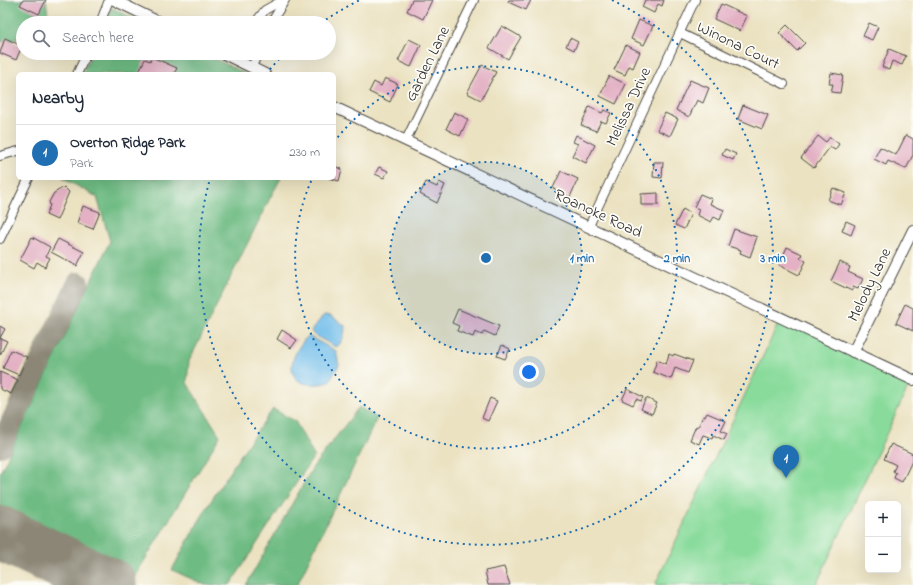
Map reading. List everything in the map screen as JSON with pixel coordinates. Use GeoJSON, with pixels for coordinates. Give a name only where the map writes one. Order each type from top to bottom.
{"type":"FeatureCollection","features":[{"type":"Feature","properties":{"kind":"street"},"geometry":{"type":"LineString","coordinates":[[103,16],[109,0]]}},
{"type":"Feature","properties":{"kind":"street"},"geometry":{"type":"LineString","coordinates":[[114,0],[147,16]]}},
{"type":"Feature","properties":{"kind":"street"},"geometry":{"type":"LineString","coordinates":[[260,16],[265,10],[284,0]]}},
{"type":"Feature","properties":{"kind":"street"},"geometry":{"type":"LineString","coordinates":[[275,16],[284,0]]}},
{"type":"Feature","properties":{"kind":"street","name":"Garden Lane"},"geometry":{"type":"LineString","coordinates":[[406,140],[474,0]]}},
{"type":"Feature","properties":{"kind":"street","name":"Melissa Drive"},"geometry":{"type":"LineString","coordinates":[[588,226],[695,0]]}},
{"type":"Feature","properties":{"kind":"street","name":"Winona Court"},"geometry":{"type":"LineString","coordinates":[[680,33],[784,84]]}},
{"type":"Feature","properties":{"kind":"street"},"geometry":{"type":"LineString","coordinates":[[78,72],[84,60]]}},
{"type":"Feature","properties":{"kind":"street"},"geometry":{"type":"LineString","coordinates":[[242,60],[252,68],[261,72]]}},
{"type":"Feature","properties":{"kind":"street"},"geometry":{"type":"LineString","coordinates":[[252,68],[255,60]]}},
{"type":"Feature","properties":{"kind":"street","name":"Roanoke Road"},"geometry":{"type":"LineString","coordinates":[[336,108],[913,380]]}},
{"type":"Feature","properties":{"kind":"street"},"geometry":{"type":"LineString","coordinates":[[0,156],[16,152]]}},
{"type":"Feature","properties":{"kind":"street"},"geometry":{"type":"LineString","coordinates":[[0,239],[28,180]]}},
{"type":"Feature","properties":{"kind":"street","name":"Melody Lane"},"geometry":{"type":"LineString","coordinates":[[853,352],[913,230]]}},
{"type":"Feature","properties":{"kind":"green space"},"geometry":{"type":"Polygon","coordinates":[[[0,0],[46,0],[48,16],[16,16],[16,39],[0,42],[0,0]]]}},
{"type":"Feature","properties":{"kind":"green space"},"geometry":{"type":"Polygon","coordinates":[[[112,8],[128,16],[108,16],[112,8]]]}},
{"type":"Feature","properties":{"kind":"green space"},"geometry":{"type":"Polygon","coordinates":[[[89,60],[217,60],[242,72],[83,72],[89,60]]]}},
{"type":"Feature","properties":{"kind":"green space"},"geometry":{"type":"Polygon","coordinates":[[[67,180],[280,180],[189,361],[187,383],[220,436],[135,576],[0,508],[0,473],[110,241],[97,197],[67,180]]]}},
{"type":"Feature","properties":{"kind":"green space"},"geometry":{"type":"Polygon","coordinates":[[[781,318],[912,379],[816,585],[655,585],[781,318]]]}},
{"type":"Feature","properties":{"kind":"green space"},"geometry":{"type":"Polygon","coordinates":[[[359,407],[377,418],[297,585],[246,585],[313,467],[359,407]]]}},
{"type":"Feature","properties":{"kind":"green space"},"geometry":{"type":"Polygon","coordinates":[[[273,409],[295,421],[314,456],[230,585],[205,585],[172,570],[219,488],[273,409]]]}},
{"type":"Feature","properties":{"kind":"water"},"geometry":{"type":"Polygon","coordinates":[[[324,315],[331,316],[345,326],[342,340],[336,347],[314,335],[311,331],[324,315]]]}},
{"type":"Feature","properties":{"kind":"water"},"geometry":{"type":"Polygon","coordinates":[[[308,336],[336,351],[339,365],[329,382],[315,384],[304,383],[297,379],[293,373],[292,365],[294,356],[308,336]]]}},
{"type":"Feature","properties":{"kind":"building"},"geometry":{"type":"Polygon","coordinates":[[[23,0],[46,0],[39,14],[20,5],[23,0]]]}},
{"type":"Feature","properties":{"kind":"building"},"geometry":{"type":"Polygon","coordinates":[[[412,0],[432,0],[423,19],[407,11],[412,0]]]}},
{"type":"Feature","properties":{"kind":"building"},"geometry":{"type":"Polygon","coordinates":[[[509,0],[531,0],[526,10],[508,2],[509,0]]]}},
{"type":"Feature","properties":{"kind":"building"},"geometry":{"type":"Polygon","coordinates":[[[645,0],[664,0],[662,6],[658,4],[654,13],[642,7],[645,0]]]}},
{"type":"Feature","properties":{"kind":"building"},"geometry":{"type":"Polygon","coordinates":[[[721,4],[747,16],[740,31],[714,19],[721,4]]]}},
{"type":"Feature","properties":{"kind":"building"},"geometry":{"type":"Polygon","coordinates":[[[639,20],[653,26],[644,45],[631,39],[639,20]]]}},
{"type":"Feature","properties":{"kind":"building"},"geometry":{"type":"Polygon","coordinates":[[[869,23],[878,27],[872,40],[863,36],[869,23]]]}},
{"type":"Feature","properties":{"kind":"building"},"geometry":{"type":"Polygon","coordinates":[[[787,25],[805,43],[797,51],[779,33],[787,25]]]}},
{"type":"Feature","properties":{"kind":"building"},"geometry":{"type":"Polygon","coordinates":[[[502,26],[521,37],[508,59],[489,48],[502,26]]]}},
{"type":"Feature","properties":{"kind":"building"},"geometry":{"type":"Polygon","coordinates":[[[5,38],[16,43],[16,60],[0,53],[5,38]]]}},
{"type":"Feature","properties":{"kind":"building"},"geometry":{"type":"Polygon","coordinates":[[[570,38],[578,42],[574,50],[566,46],[570,38]]]}},
{"type":"Feature","properties":{"kind":"building"},"geometry":{"type":"Polygon","coordinates":[[[409,39],[421,45],[411,67],[398,61],[409,39]]]}},
{"type":"Feature","properties":{"kind":"building"},"geometry":{"type":"Polygon","coordinates":[[[626,45],[640,52],[633,68],[629,66],[625,75],[614,70],[626,45]]]}},
{"type":"Feature","properties":{"kind":"building"},"geometry":{"type":"Polygon","coordinates":[[[889,49],[906,56],[902,65],[892,61],[889,70],[882,67],[889,49]]]}},
{"type":"Feature","properties":{"kind":"building"},"geometry":{"type":"Polygon","coordinates":[[[145,60],[159,60],[177,68],[175,72],[139,72],[145,60]]]}},
{"type":"Feature","properties":{"kind":"building"},"geometry":{"type":"Polygon","coordinates":[[[482,65],[496,72],[481,100],[467,93],[482,65]]]}},
{"type":"Feature","properties":{"kind":"building"},"geometry":{"type":"Polygon","coordinates":[[[831,73],[843,75],[840,93],[831,92],[833,84],[829,84],[831,73]]]}},
{"type":"Feature","properties":{"kind":"building"},"geometry":{"type":"Polygon","coordinates":[[[609,76],[626,84],[616,104],[600,96],[609,76]]]}},
{"type":"Feature","properties":{"kind":"building"},"geometry":{"type":"Polygon","coordinates":[[[385,78],[398,84],[390,102],[369,92],[374,82],[381,86],[385,78]]]}},
{"type":"Feature","properties":{"kind":"building"},"geometry":{"type":"Polygon","coordinates":[[[690,80],[709,88],[703,103],[697,100],[689,117],[676,110],[690,80]]]}},
{"type":"Feature","properties":{"kind":"building"},"geometry":{"type":"Polygon","coordinates":[[[743,105],[768,115],[762,129],[738,119],[743,105]]]}},
{"type":"Feature","properties":{"kind":"building"},"geometry":{"type":"Polygon","coordinates":[[[589,107],[602,113],[604,110],[611,113],[606,123],[601,121],[596,131],[581,125],[589,107]]]}},
{"type":"Feature","properties":{"kind":"building"},"geometry":{"type":"Polygon","coordinates":[[[454,112],[468,119],[460,136],[446,129],[454,112]]]}},
{"type":"Feature","properties":{"kind":"building"},"geometry":{"type":"Polygon","coordinates":[[[665,113],[678,119],[670,136],[657,130],[665,113]]]}},
{"type":"Feature","properties":{"kind":"building"},"geometry":{"type":"Polygon","coordinates":[[[576,135],[595,145],[586,163],[572,156],[578,144],[573,142],[576,135]]]}},
{"type":"Feature","properties":{"kind":"building"},"geometry":{"type":"Polygon","coordinates":[[[906,135],[913,139],[913,155],[906,169],[888,161],[886,165],[874,159],[880,147],[896,155],[906,135]]]}},
{"type":"Feature","properties":{"kind":"building"},"geometry":{"type":"Polygon","coordinates":[[[818,136],[826,142],[830,137],[839,144],[835,150],[830,147],[814,168],[801,158],[818,136]]]}},
{"type":"Feature","properties":{"kind":"building"},"geometry":{"type":"Polygon","coordinates":[[[725,149],[736,154],[733,160],[722,155],[725,149]]]}},
{"type":"Feature","properties":{"kind":"building"},"geometry":{"type":"Polygon","coordinates":[[[654,162],[663,162],[662,178],[653,177],[654,162]]]}},
{"type":"Feature","properties":{"kind":"building"},"geometry":{"type":"Polygon","coordinates":[[[336,167],[342,169],[339,181],[335,180],[336,167]]]}},
{"type":"Feature","properties":{"kind":"building"},"geometry":{"type":"Polygon","coordinates":[[[379,167],[388,171],[384,178],[375,174],[379,167]]]}},
{"type":"Feature","properties":{"kind":"building"},"geometry":{"type":"Polygon","coordinates":[[[561,171],[578,179],[570,197],[553,188],[561,171]]]}},
{"type":"Feature","properties":{"kind":"building"},"geometry":{"type":"Polygon","coordinates":[[[426,182],[437,187],[439,182],[445,185],[437,203],[420,194],[426,182]]]}},
{"type":"Feature","properties":{"kind":"building"},"geometry":{"type":"Polygon","coordinates":[[[64,187],[69,192],[57,220],[46,215],[50,205],[49,202],[54,193],[64,187]]]}},
{"type":"Feature","properties":{"kind":"building"},"geometry":{"type":"Polygon","coordinates":[[[833,188],[846,193],[841,205],[828,200],[833,188]]]}},
{"type":"Feature","properties":{"kind":"building"},"geometry":{"type":"Polygon","coordinates":[[[658,193],[658,205],[641,205],[641,194],[658,193]]]}},
{"type":"Feature","properties":{"kind":"building"},"geometry":{"type":"Polygon","coordinates":[[[700,194],[712,199],[710,204],[724,210],[720,220],[714,217],[711,222],[697,215],[699,209],[694,207],[700,194]]]}},
{"type":"Feature","properties":{"kind":"building"},"geometry":{"type":"Polygon","coordinates":[[[83,206],[100,212],[93,229],[77,223],[83,206]]]}},
{"type":"Feature","properties":{"kind":"building"},"geometry":{"type":"Polygon","coordinates":[[[683,209],[691,214],[684,229],[675,225],[683,209]]]}},
{"type":"Feature","properties":{"kind":"building"},"geometry":{"type":"Polygon","coordinates":[[[846,221],[855,225],[851,235],[842,231],[846,221]]]}},
{"type":"Feature","properties":{"kind":"building"},"geometry":{"type":"Polygon","coordinates":[[[734,229],[757,237],[750,257],[740,253],[741,250],[728,246],[734,229]]]}},
{"type":"Feature","properties":{"kind":"building"},"geometry":{"type":"Polygon","coordinates":[[[32,237],[50,247],[46,256],[50,258],[45,267],[37,262],[34,268],[20,260],[32,237]]]}},
{"type":"Feature","properties":{"kind":"building"},"geometry":{"type":"Polygon","coordinates":[[[58,239],[84,252],[77,266],[51,252],[58,239]]]}},
{"type":"Feature","properties":{"kind":"building"},"geometry":{"type":"Polygon","coordinates":[[[787,247],[802,254],[800,258],[806,261],[799,275],[779,265],[787,247]]]}},
{"type":"Feature","properties":{"kind":"building"},"geometry":{"type":"Polygon","coordinates":[[[840,262],[850,267],[848,272],[863,279],[858,289],[853,287],[852,291],[831,281],[840,262]]]}},
{"type":"Feature","properties":{"kind":"building"},"geometry":{"type":"Polygon","coordinates":[[[905,304],[913,308],[913,331],[896,323],[905,304]]]}},
{"type":"Feature","properties":{"kind":"building"},"geometry":{"type":"Polygon","coordinates":[[[458,309],[499,326],[495,336],[484,331],[482,335],[475,332],[473,337],[457,331],[459,326],[452,323],[458,309]]]}},
{"type":"Feature","properties":{"kind":"building"},"geometry":{"type":"Polygon","coordinates":[[[0,326],[5,329],[0,338],[0,326]]]}},
{"type":"Feature","properties":{"kind":"building"},"geometry":{"type":"Polygon","coordinates":[[[282,330],[297,340],[291,348],[277,339],[282,330]]]}},
{"type":"Feature","properties":{"kind":"building"},"geometry":{"type":"Polygon","coordinates":[[[0,338],[7,341],[0,355],[0,338]]]}},
{"type":"Feature","properties":{"kind":"building"},"geometry":{"type":"Polygon","coordinates":[[[502,345],[510,349],[505,359],[497,356],[502,345]]]}},
{"type":"Feature","properties":{"kind":"building"},"geometry":{"type":"Polygon","coordinates":[[[11,350],[27,357],[19,375],[3,368],[11,350]]]}},
{"type":"Feature","properties":{"kind":"building"},"geometry":{"type":"Polygon","coordinates":[[[669,354],[673,356],[674,354],[693,361],[688,373],[675,368],[671,379],[653,372],[657,360],[666,364],[669,354]]]}},
{"type":"Feature","properties":{"kind":"building"},"geometry":{"type":"Polygon","coordinates":[[[0,372],[18,380],[11,394],[0,389],[0,372]]]}},
{"type":"Feature","properties":{"kind":"building"},"geometry":{"type":"Polygon","coordinates":[[[627,389],[643,397],[641,401],[636,399],[633,405],[622,400],[627,389]]]}},
{"type":"Feature","properties":{"kind":"building"},"geometry":{"type":"Polygon","coordinates":[[[490,398],[497,401],[488,421],[482,418],[490,398]]]}},
{"type":"Feature","properties":{"kind":"building"},"geometry":{"type":"Polygon","coordinates":[[[646,398],[657,403],[652,414],[641,409],[646,398]]]}},
{"type":"Feature","properties":{"kind":"building"},"geometry":{"type":"Polygon","coordinates":[[[707,413],[726,421],[721,431],[727,434],[724,440],[713,435],[712,438],[703,435],[699,444],[690,440],[696,426],[698,427],[703,416],[705,417],[707,413]]]}},
{"type":"Feature","properties":{"kind":"building"},"geometry":{"type":"Polygon","coordinates":[[[891,444],[913,454],[913,459],[902,482],[894,478],[896,473],[893,471],[896,465],[884,459],[891,444]]]}},
{"type":"Feature","properties":{"kind":"building"},"geometry":{"type":"Polygon","coordinates":[[[504,567],[510,585],[488,585],[485,571],[504,567]]]}},
{"type":"Feature","properties":{"kind":"taxiway"},"geometry":{"type":"LineString","coordinates":[[0,446],[78,283]]}},
{"type":"Feature","properties":{"kind":"runway"},"geometry":{"type":"LineString","coordinates":[[0,533],[110,585]]}},
{"type":"Feature","properties":{"kind":"place","name":"Overton Ridge Park"},"geometry":{"type":"Point","coordinates":[786,478]}}]}
